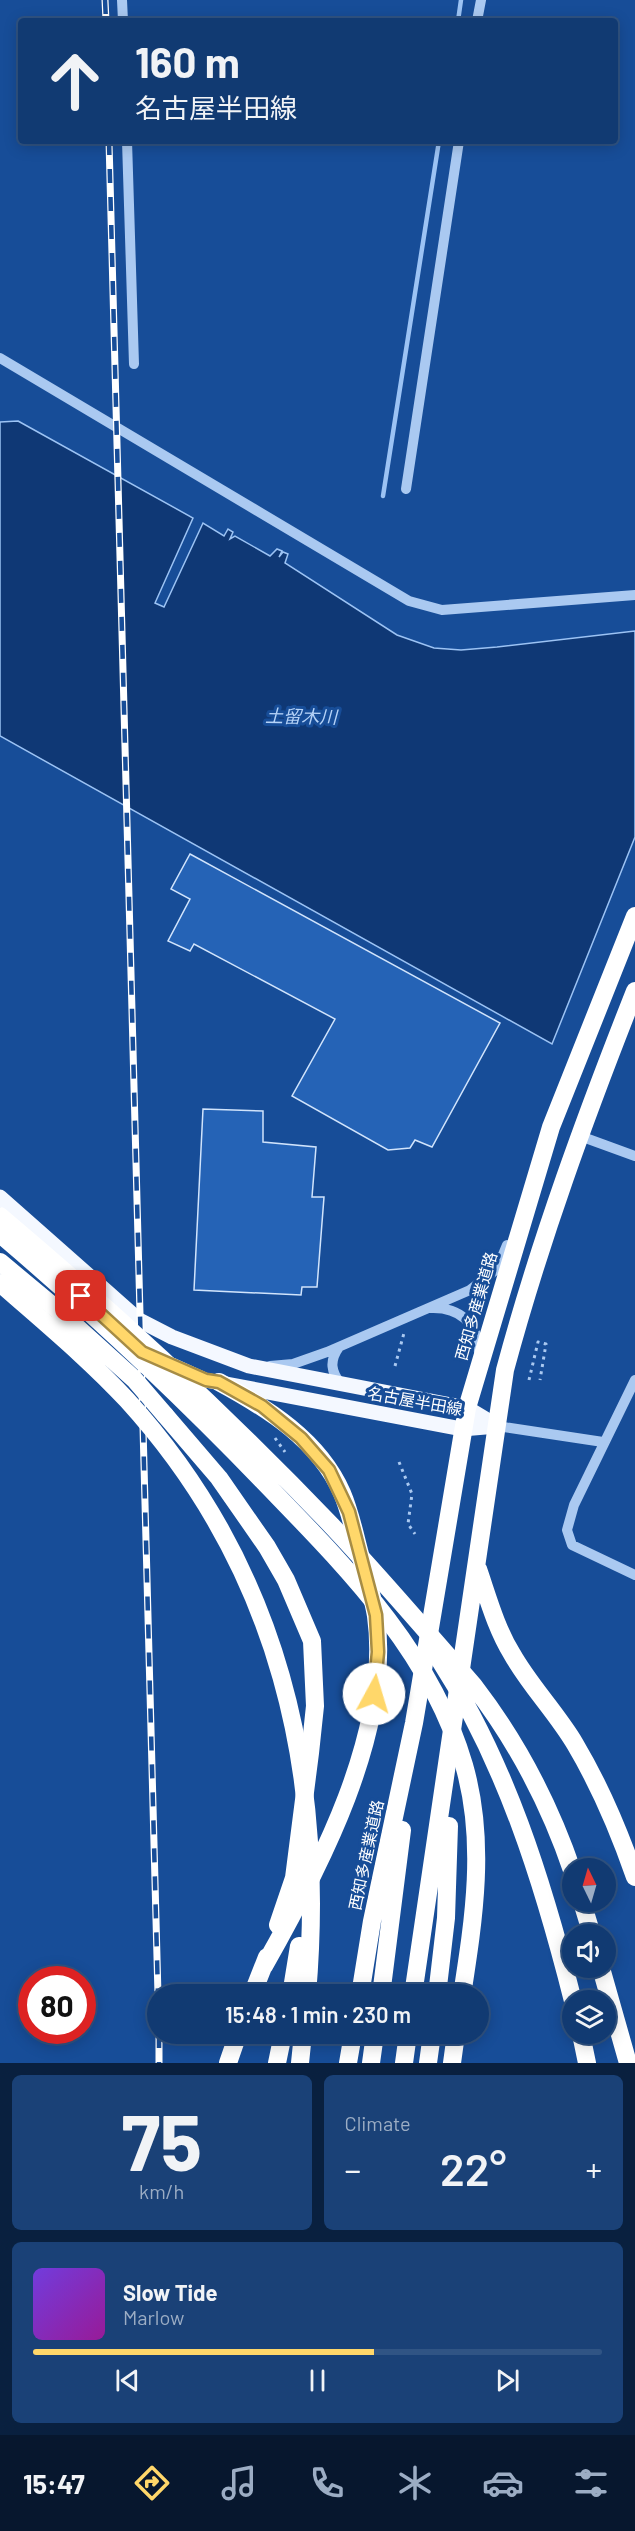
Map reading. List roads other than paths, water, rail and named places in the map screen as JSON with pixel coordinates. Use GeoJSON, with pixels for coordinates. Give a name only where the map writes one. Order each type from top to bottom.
{"type":"FeatureCollection","features":[{"type":"Feature","properties":{"kind":"highway","name":"西知多産業道路"},"geometry":{"type":"LineString","coordinates":[[382,1984],[414,1723],[462,1429],[551,1127],[635,916]]}},
{"type":"Feature","properties":{"kind":"highway"},"geometry":{"type":"LineString","coordinates":[[416,1984],[505,1370],[527,1289],[580,1136],[635,991]]}},
{"type":"Feature","properties":{"kind":"highway"},"geometry":{"type":"LineString","coordinates":[[0,1216],[84,1287],[204,1398],[332,1526],[474,1686],[514,1743],[548,1807],[567,1858]]}},
{"type":"Feature","properties":{"kind":"highway"},"geometry":{"type":"LineString","coordinates":[[0,1234],[142,1359],[195,1410],[335,1556],[377,1606],[419,1666],[446,1716],[457,1743],[471,1795],[475,1826],[476,1889],[463,1984]]}},
{"type":"Feature","properties":{"kind":"highway"},"geometry":{"type":"LineString","coordinates":[[0,1262],[100,1346],[165,1415],[219,1478],[267,1547],[286,1580],[312,1641],[315,1706],[294,1878],[257,1984]]}},
{"type":"Feature","properties":{"kind":"highway"},"geometry":{"type":"LineString","coordinates":[[0,1283],[126,1399],[176,1462],[218,1527],[268,1632],[290,1704],[303,1777],[311,1848],[312,1883],[307,1984]]}},
{"type":"Feature","properties":{"kind":"highway"},"geometry":{"type":"LineString","coordinates":[[219,1382],[269,1412],[311,1448],[329,1470],[349,1512],[376,1615],[378,1652],[374,1694],[356,1769],[328,1843],[296,1910],[264,1966]]}},
{"type":"Feature","properties":{"kind":"highway"},"geometry":{"type":"LineString","coordinates":[[476,1564],[498,1626],[512,1654],[557,1717],[593,1777],[621,1839],[635,1877]]}},
{"type":"Feature","properties":{"kind":"highway"},"geometry":{"type":"LineString","coordinates":[[414,1619],[464,1700],[496,1764],[531,1855],[570,1990]]}},
{"type":"Feature","properties":{"kind":"highway","name":"西知多産業道路"},"geometry":{"type":"LineString","coordinates":[[362,1984],[372,1921],[414,1723]]}},
{"type":"Feature","properties":{"kind":"highway"},"geometry":{"type":"LineString","coordinates":[[438,1984],[446,1918],[455,1726]]}},
{"type":"Feature","properties":{"kind":"highway"},"geometry":{"type":"LineString","coordinates":[[293,1984],[298,1959],[305,1874],[303,1777]]}},
{"type":"Feature","properties":{"kind":"highway"},"geometry":{"type":"LineString","coordinates":[[604,1978],[628,2063]]}},
{"type":"Feature","properties":{"kind":"highway"},"geometry":{"type":"LineString","coordinates":[[228,2063],[235,2044]]}},
{"type":"Feature","properties":{"kind":"highway"},"geometry":{"type":"LineString","coordinates":[[277,2063],[282,2044]]}},
{"type":"Feature","properties":{"kind":"highway"},"geometry":{"type":"LineString","coordinates":[[300,2063],[302,2044]]}},
{"type":"Feature","properties":{"kind":"highway"},"geometry":{"type":"LineString","coordinates":[[348,2063],[351,2044]]}},
{"type":"Feature","properties":{"kind":"highway"},"geometry":{"type":"LineString","coordinates":[[371,2063],[374,2044]]}},
{"type":"Feature","properties":{"kind":"highway"},"geometry":{"type":"LineString","coordinates":[[404,2063],[407,2044]]}},
{"type":"Feature","properties":{"kind":"highway"},"geometry":{"type":"LineString","coordinates":[[428,2063],[431,2044]]}},
{"type":"Feature","properties":{"kind":"highway"},"geometry":{"type":"LineString","coordinates":[[452,2063],[455,2044]]}},
{"type":"Feature","properties":{"kind":"highway"},"geometry":{"type":"LineString","coordinates":[[583,2044],[587,2063]]}},
{"type":"Feature","properties":{"kind":"main road","name":"名古屋半田線"},"geometry":{"type":"LineString","coordinates":[[0,1197],[139,1320],[181,1341],[249,1366],[467,1408],[497,1426]]}},
{"type":"Feature","properties":{"kind":"main road","name":"名古屋半田線"},"geometry":{"type":"LineString","coordinates":[[0,1226],[142,1352],[206,1380],[462,1429],[497,1426]]}},
{"type":"Feature","properties":{"kind":"street"},"geometry":{"type":"LineString","coordinates":[[122,0],[123,18]]}},
{"type":"Feature","properties":{"kind":"street"},"geometry":{"type":"LineString","coordinates":[[478,18],[481,0]]}},
{"type":"Feature","properties":{"kind":"street"},"geometry":{"type":"LineString","coordinates":[[127,144],[134,364]]}},
{"type":"Feature","properties":{"kind":"street"},"geometry":{"type":"LineString","coordinates":[[406,489],[459,144]]}},
{"type":"Feature","properties":{"kind":"street"},"geometry":{"type":"LineString","coordinates":[[0,358],[410,601],[442,610],[635,595]]}},
{"type":"Feature","properties":{"kind":"street"},"geometry":{"type":"LineString","coordinates":[[249,1366],[293,1364],[339,1347],[470,1290],[497,1269],[551,1127]]}},
{"type":"Feature","properties":{"kind":"street"},"geometry":{"type":"LineString","coordinates":[[580,1136],[635,1156]]}},
{"type":"Feature","properties":{"kind":"street"},"geometry":{"type":"LineString","coordinates":[[428,1308],[452,1310],[469,1321],[478,1337],[479,1365]]}},
{"type":"Feature","properties":{"kind":"street"},"geometry":{"type":"LineString","coordinates":[[339,1347],[331,1363],[341,1384]]}},
{"type":"Feature","properties":{"kind":"street"},"geometry":{"type":"LineString","coordinates":[[630,1573],[572,1545],[567,1530],[574,1505],[635,1380]]}},
{"type":"Feature","properties":{"kind":"street"},"geometry":{"type":"LineString","coordinates":[[497,1426],[603,1442]]}},
{"type":"Feature","properties":{"kind":"water","name":"土留木川"},"geometry":{"type":"Polygon","coordinates":[[[18,421],[193,518],[155,603],[164,607],[203,523],[224,536],[228,529],[233,532],[230,539],[235,536],[270,556],[277,549],[282,551],[279,557],[283,552],[288,554],[285,563],[397,635],[434,648],[461,650],[497,647],[635,631],[635,837],[552,1044],[0,736],[0,422],[18,421]]]}},
{"type":"Feature","properties":{"kind":"waterway"},"geometry":{"type":"LineString","coordinates":[[458,18],[461,0]]}},
{"type":"Feature","properties":{"kind":"waterway"},"geometry":{"type":"LineString","coordinates":[[383,496],[439,144]]}},
{"type":"Feature","properties":{"kind":"railway"},"geometry":{"type":"LineString","coordinates":[[105,0],[106,18]]}},
{"type":"Feature","properties":{"kind":"railway"},"geometry":{"type":"LineString","coordinates":[[109,144],[158,1984]]}},
{"type":"Feature","properties":{"kind":"railway"},"geometry":{"type":"LineString","coordinates":[[159,2044],[159,2063]]}}]}
